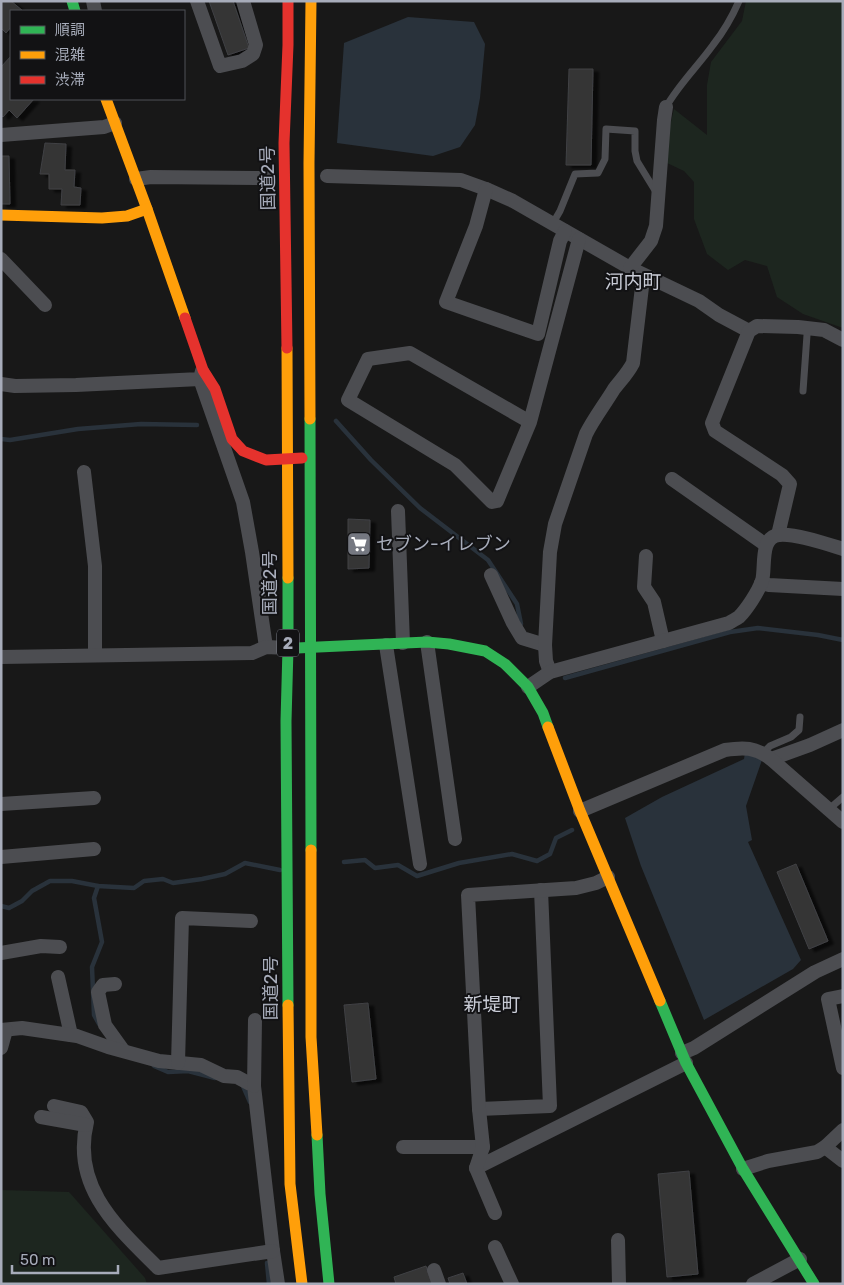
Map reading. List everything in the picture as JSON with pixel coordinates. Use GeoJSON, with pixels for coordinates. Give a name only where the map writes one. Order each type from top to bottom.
{"type":"FeatureCollection","features":[{"type":"Feature","properties":{"kind":"main road","name":"国道2号"},"geometry":{"type":"LineString","coordinates":[[288,1],[284,143],[288,460],[286,730],[290,1184],[302,1284]]}},
{"type":"Feature","properties":{"kind":"main road","name":"2"},"geometry":{"type":"LineString","coordinates":[[311,1],[309,163],[312,647],[311,1037],[320,1194],[329,1284]]}},
{"type":"Feature","properties":{"kind":"main road"},"geometry":{"type":"LineString","coordinates":[[106,100],[147,209],[201,374],[215,389],[232,439],[242,451],[266,460],[311,458]]}},
{"type":"Feature","properties":{"kind":"main road"},"geometry":{"type":"LineString","coordinates":[[1,215],[102,218],[128,216],[147,209]]}},
{"type":"Feature","properties":{"kind":"main road"},"geometry":{"type":"LineString","coordinates":[[288,648],[427,642],[449,644],[484,651],[505,664],[528,687],[543,713],[580,811],[684,1058],[743,1169],[814,1284]]}},
{"type":"Feature","properties":{"kind":"street"},"geometry":{"type":"LineString","coordinates":[[197,1],[220,66],[242,61],[253,54],[256,46],[243,1]]}},
{"type":"Feature","properties":{"kind":"street"},"geometry":{"type":"LineString","coordinates":[[630,268],[651,241],[656,226],[666,107]]}},
{"type":"Feature","properties":{"kind":"street"},"geometry":{"type":"LineString","coordinates":[[1,135],[104,127],[115,123]]}},
{"type":"Feature","properties":{"kind":"street"},"geometry":{"type":"LineString","coordinates":[[326,176],[461,180],[486,189],[513,201],[646,277],[699,302],[749,331]]}},
{"type":"Feature","properties":{"kind":"street"},"geometry":{"type":"LineString","coordinates":[[136,179],[151,177],[267,178]]}},
{"type":"Feature","properties":{"kind":"street"},"geometry":{"type":"LineString","coordinates":[[486,189],[476,226],[446,302],[538,334],[560,241],[565,231]]}},
{"type":"Feature","properties":{"kind":"street"},"geometry":{"type":"LineString","coordinates":[[530,422],[410,353],[368,359],[348,400],[455,465],[492,502],[497,501],[530,422],[579,239]]}},
{"type":"Feature","properties":{"kind":"street"},"geometry":{"type":"LineString","coordinates":[[1,259],[45,305]]}},
{"type":"Feature","properties":{"kind":"street"},"geometry":{"type":"LineString","coordinates":[[550,672],[546,661],[545,646],[550,552],[555,524],[586,434],[616,387],[628,373],[633,362],[642,287],[646,277]]}},
{"type":"Feature","properties":{"kind":"street"},"geometry":{"type":"LineString","coordinates":[[778,535],[790,484],[782,475],[715,431],[712,423],[749,331],[757,326],[809,328],[824,330],[843,340]]}},
{"type":"Feature","properties":{"kind":"street"},"geometry":{"type":"LineString","coordinates":[[1,384],[15,386],[76,385],[201,374],[243,502],[266,648]]}},
{"type":"Feature","properties":{"kind":"street"},"geometry":{"type":"LineString","coordinates":[[84,472],[94,566],[96,655]]}},
{"type":"Feature","properties":{"kind":"street"},"geometry":{"type":"LineString","coordinates":[[672,479],[766,545]]}},
{"type":"Feature","properties":{"kind":"street"},"geometry":{"type":"LineString","coordinates":[[398,511],[403,643]]}},
{"type":"Feature","properties":{"kind":"street"},"geometry":{"type":"LineString","coordinates":[[528,687],[550,672],[729,623],[739,617],[754,597],[761,583],[766,545],[771,538],[778,535],[799,537],[843,549]]}},
{"type":"Feature","properties":{"kind":"street"},"geometry":{"type":"LineString","coordinates":[[646,556],[644,587],[654,602],[663,641]]}},
{"type":"Feature","properties":{"kind":"street"},"geometry":{"type":"LineString","coordinates":[[491,575],[522,638],[545,646]]}},
{"type":"Feature","properties":{"kind":"street"},"geometry":{"type":"LineString","coordinates":[[761,583],[843,589]]}},
{"type":"Feature","properties":{"kind":"street"},"geometry":{"type":"LineString","coordinates":[[427,642],[455,840]]}},
{"type":"Feature","properties":{"kind":"street"},"geometry":{"type":"LineString","coordinates":[[386,645],[420,864]]}},
{"type":"Feature","properties":{"kind":"street"},"geometry":{"type":"LineString","coordinates":[[1,657],[252,653],[266,648],[288,648]]}},
{"type":"Feature","properties":{"kind":"street"},"geometry":{"type":"LineString","coordinates":[[767,756],[810,745],[843,730]]}},
{"type":"Feature","properties":{"kind":"street"},"geometry":{"type":"LineString","coordinates":[[580,811],[725,750],[752,748],[767,756],[843,822]]}},
{"type":"Feature","properties":{"kind":"street"},"geometry":{"type":"LineString","coordinates":[[1,804],[94,798]]}},
{"type":"Feature","properties":{"kind":"street"},"geometry":{"type":"LineString","coordinates":[[1,857],[94,849]]}},
{"type":"Feature","properties":{"kind":"street"},"geometry":{"type":"LineString","coordinates":[[495,1213],[476,1168],[483,1147],[468,895],[576,888],[596,883],[608,877]]}},
{"type":"Feature","properties":{"kind":"street"},"geometry":{"type":"LineString","coordinates":[[480,1110],[550,1106],[541,890]]}},
{"type":"Feature","properties":{"kind":"street"},"geometry":{"type":"LineString","coordinates":[[178,1063],[182,918],[251,922]]}},
{"type":"Feature","properties":{"kind":"street"},"geometry":{"type":"LineString","coordinates":[[1,953],[40,946],[60,947]]}},
{"type":"Feature","properties":{"kind":"street"},"geometry":{"type":"LineString","coordinates":[[476,1168],[684,1058],[694,1048],[815,972],[843,959]]}},
{"type":"Feature","properties":{"kind":"street"},"geometry":{"type":"LineString","coordinates":[[58,977],[71,1034]]}},
{"type":"Feature","properties":{"kind":"street"},"geometry":{"type":"LineString","coordinates":[[115,984],[103,985],[98,992],[105,1025],[123,1050]]}},
{"type":"Feature","properties":{"kind":"street"},"geometry":{"type":"LineString","coordinates":[[843,996],[828,999],[843,1068]]}},
{"type":"Feature","properties":{"kind":"street"},"geometry":{"type":"LineString","coordinates":[[255,1020],[254,1086],[272,1251],[278,1284]]}},
{"type":"Feature","properties":{"kind":"street"},"geometry":{"type":"LineString","coordinates":[[1,1048],[3,1030],[22,1028],[71,1034],[108,1047],[159,1061],[201,1065],[224,1076],[237,1077],[254,1086]]}},
{"type":"Feature","properties":{"kind":"street"},"geometry":{"type":"LineString","coordinates":[[54,1106],[81,1112],[87,1122],[84,1138],[84,1161],[90,1186],[118,1228],[158,1268],[272,1251]]}},
{"type":"Feature","properties":{"kind":"street"},"geometry":{"type":"LineString","coordinates":[[41,1117],[86,1126]]}},
{"type":"Feature","properties":{"kind":"street"},"geometry":{"type":"LineString","coordinates":[[743,1169],[768,1161],[817,1152],[843,1130]]}},
{"type":"Feature","properties":{"kind":"street"},"geometry":{"type":"LineString","coordinates":[[404,1147],[483,1147]]}},
{"type":"Feature","properties":{"kind":"street"},"geometry":{"type":"LineString","coordinates":[[825,1147],[843,1161]]}},
{"type":"Feature","properties":{"kind":"street"},"geometry":{"type":"LineString","coordinates":[[618,1240],[619,1284]]}},
{"type":"Feature","properties":{"kind":"street"},"geometry":{"type":"LineString","coordinates":[[495,1247],[512,1284]]}},
{"type":"Feature","properties":{"kind":"street"},"geometry":{"type":"LineString","coordinates":[[753,1284],[800,1260]]}},
{"type":"Feature","properties":{"kind":"street"},"geometry":{"type":"LineString","coordinates":[[434,1270],[439,1284]]}},
{"type":"Feature","properties":{"kind":"lane"},"geometry":{"type":"LineString","coordinates":[[666,107],[674,93],[713,46],[729,23],[739,1]]}},
{"type":"Feature","properties":{"kind":"lane"},"geometry":{"type":"LineString","coordinates":[[553,223],[575,174],[598,172],[604,159],[606,129],[635,131],[637,161],[658,197]]}},
{"type":"Feature","properties":{"kind":"lane"},"geometry":{"type":"LineString","coordinates":[[804,391],[809,328]]}},
{"type":"Feature","properties":{"kind":"lane"},"geometry":{"type":"LineString","coordinates":[[767,756],[770,746],[791,737],[799,730],[800,717]]}},
{"type":"Feature","properties":{"kind":"lane"},"geometry":{"type":"LineString","coordinates":[[828,810],[843,797]]}},
{"type":"Feature","properties":{"kind":"shaded area"},"geometry":{"type":"Polygon","coordinates":[[[746,1],[843,1],[843,328],[803,314],[777,297],[767,266],[745,260],[728,270],[707,254],[694,219],[694,182],[684,171],[667,163],[670,126],[674,109],[707,135],[707,85],[711,62],[742,21],[746,1]]]}},
{"type":"Feature","properties":{"kind":"shaded area"},"geometry":{"type":"Polygon","coordinates":[[[408,17],[474,22],[485,44],[480,98],[475,125],[460,147],[433,156],[337,143],[344,43],[408,17]]]}},
{"type":"Feature","properties":{"kind":"shaded area"},"geometry":{"type":"Polygon","coordinates":[[[745,753],[762,760],[746,806],[752,840],[748,842],[801,960],[793,969],[704,1020],[641,866],[625,818],[662,797],[744,759],[745,753]]]}},
{"type":"Feature","properties":{"kind":"shaded area"},"geometry":{"type":"Polygon","coordinates":[[[1,1190],[69,1192],[145,1278],[147,1284],[1,1284],[1,1190]]]}},
{"type":"Feature","properties":{"kind":"building"},"geometry":{"type":"Polygon","coordinates":[[[1,1],[11,1],[22,10],[10,10],[10,28],[6,33],[1,28],[1,1]]]}},
{"type":"Feature","properties":{"kind":"building"},"geometry":{"type":"Polygon","coordinates":[[[209,1],[233,1],[249,48],[228,55],[209,1]]]}},
{"type":"Feature","properties":{"kind":"building"},"geometry":{"type":"Polygon","coordinates":[[[10,57],[10,100],[33,100],[17,118],[9,110],[3,117],[1,115],[1,67],[10,57]]]}},
{"type":"Feature","properties":{"kind":"building"},"geometry":{"type":"Polygon","coordinates":[[[569,69],[593,69],[591,165],[566,165],[569,69]]]}},
{"type":"Feature","properties":{"kind":"building"},"geometry":{"type":"Polygon","coordinates":[[[45,143],[66,144],[65,170],[75,170],[74,187],[81,188],[80,205],[61,205],[62,189],[49,189],[49,174],[40,174],[45,143]]]}},
{"type":"Feature","properties":{"kind":"building"},"geometry":{"type":"Polygon","coordinates":[[[1,156],[9,156],[10,204],[1,204],[1,156]]]}},
{"type":"Feature","properties":{"kind":"building","name":"セブン-イレブン"},"geometry":{"type":"Polygon","coordinates":[[[348,519],[370,520],[369,568],[348,569],[348,519]]]}},
{"type":"Feature","properties":{"kind":"building"},"geometry":{"type":"Polygon","coordinates":[[[796,864],[828,941],[809,949],[777,872],[796,864]]]}},
{"type":"Feature","properties":{"kind":"building"},"geometry":{"type":"Polygon","coordinates":[[[368,1003],[376,1079],[352,1082],[344,1005],[368,1003]]]}},
{"type":"Feature","properties":{"kind":"building"},"geometry":{"type":"Polygon","coordinates":[[[689,1171],[698,1274],[667,1277],[658,1174],[689,1171]]]}},
{"type":"Feature","properties":{"kind":"building"},"geometry":{"type":"Polygon","coordinates":[[[426,1266],[432,1284],[396,1284],[394,1277],[426,1266]]]}},
{"type":"Feature","properties":{"kind":"building"},"geometry":{"type":"Polygon","coordinates":[[[463,1273],[467,1284],[450,1284],[448,1278],[463,1273]]]}},
{"type":"Feature","properties":{"kind":"waterway"},"geometry":{"type":"LineString","coordinates":[[336,421],[371,460],[420,508],[488,560],[517,604],[521,624]]}},
{"type":"Feature","properties":{"kind":"waterway"},"geometry":{"type":"LineString","coordinates":[[1,439],[10,440],[78,429],[141,424],[197,425]]}},
{"type":"Feature","properties":{"kind":"waterway"},"geometry":{"type":"LineString","coordinates":[[565,678],[730,632],[758,628],[843,640]]}},
{"type":"Feature","properties":{"kind":"waterway"},"geometry":{"type":"LineString","coordinates":[[344,862],[365,860],[375,868],[398,865],[417,876],[459,863],[512,854],[537,861],[550,854],[556,838],[572,830]]}},
{"type":"Feature","properties":{"kind":"waterway"},"geometry":{"type":"LineString","coordinates":[[1,906],[9,908],[22,901],[32,891],[50,881],[72,881],[98,886],[134,888],[144,881],[163,879],[173,883],[225,874],[245,863],[280,870]]}},
{"type":"Feature","properties":{"kind":"waterway"},"geometry":{"type":"LineString","coordinates":[[98,886],[94,898],[102,942],[92,967],[94,1015],[99,1024]]}},
{"type":"Feature","properties":{"kind":"waterway"},"geometry":{"type":"LineString","coordinates":[[154,1066],[168,1072],[188,1071],[215,1078]]}},
{"type":"Feature","properties":{"kind":"waterway"},"geometry":{"type":"LineString","coordinates":[[242,1085],[250,1102]]}},
{"type":"Feature","properties":{"kind":"waterway"},"geometry":{"type":"LineString","coordinates":[[267,1263],[269,1284]]}},
{"type":"Feature","properties":{"kind":"traffic: fast"},"geometry":{"type":"LineString","coordinates":[[72,1],[75,10]]}},
{"type":"Feature","properties":{"kind":"traffic: fast"},"geometry":{"type":"LineString","coordinates":[[310,419],[311,850]]}},
{"type":"Feature","properties":{"kind":"traffic: fast"},"geometry":{"type":"LineString","coordinates":[[288,578],[286,721],[288,1005]]}},
{"type":"Feature","properties":{"kind":"traffic: fast"},"geometry":{"type":"LineString","coordinates":[[297,648],[427,642],[485,651],[505,664],[528,687],[543,713],[548,727]]}},
{"type":"Feature","properties":{"kind":"traffic: fast"},"geometry":{"type":"LineString","coordinates":[[660,1001],[686,1063],[743,1169],[814,1284]]}},
{"type":"Feature","properties":{"kind":"traffic: fast"},"geometry":{"type":"LineString","coordinates":[[317,1135],[320,1194],[329,1284]]}},
{"type":"Feature","properties":{"kind":"traffic: slow"},"geometry":{"type":"LineString","coordinates":[[310,419],[309,163],[311,1]]}},
{"type":"Feature","properties":{"kind":"traffic: slow"},"geometry":{"type":"LineString","coordinates":[[106,100],[185,318]]}},
{"type":"Feature","properties":{"kind":"traffic: slow"},"geometry":{"type":"LineString","coordinates":[[1,215],[102,218],[127,216],[147,209]]}},
{"type":"Feature","properties":{"kind":"traffic: slow"},"geometry":{"type":"LineString","coordinates":[[287,348],[288,578]]}},
{"type":"Feature","properties":{"kind":"traffic: slow"},"geometry":{"type":"LineString","coordinates":[[548,727],[580,811],[660,1001]]}},
{"type":"Feature","properties":{"kind":"traffic: slow"},"geometry":{"type":"LineString","coordinates":[[311,850],[311,1037],[317,1135]]}},
{"type":"Feature","properties":{"kind":"traffic: slow"},"geometry":{"type":"LineString","coordinates":[[288,1005],[290,1184],[302,1284]]}},
{"type":"Feature","properties":{"kind":"traffic: jam"},"geometry":{"type":"LineString","coordinates":[[287,348],[284,143],[288,1]]}},
{"type":"Feature","properties":{"kind":"traffic: jam"},"geometry":{"type":"LineString","coordinates":[[185,318],[203,370],[215,389],[232,439],[243,451],[266,460],[302,458]]}},
{"type":"Feature","properties":{"kind":"place","name":"セブン-イレブン"},"geometry":{"type":"Point","coordinates":[359,544]}},
{"type":"Feature","properties":{"kind":"district","name":"河内町"},"geometry":{"type":"Point","coordinates":[633,281]}},
{"type":"Feature","properties":{"kind":"district","name":"新堤町"},"geometry":{"type":"Point","coordinates":[492,1004]}}]}
